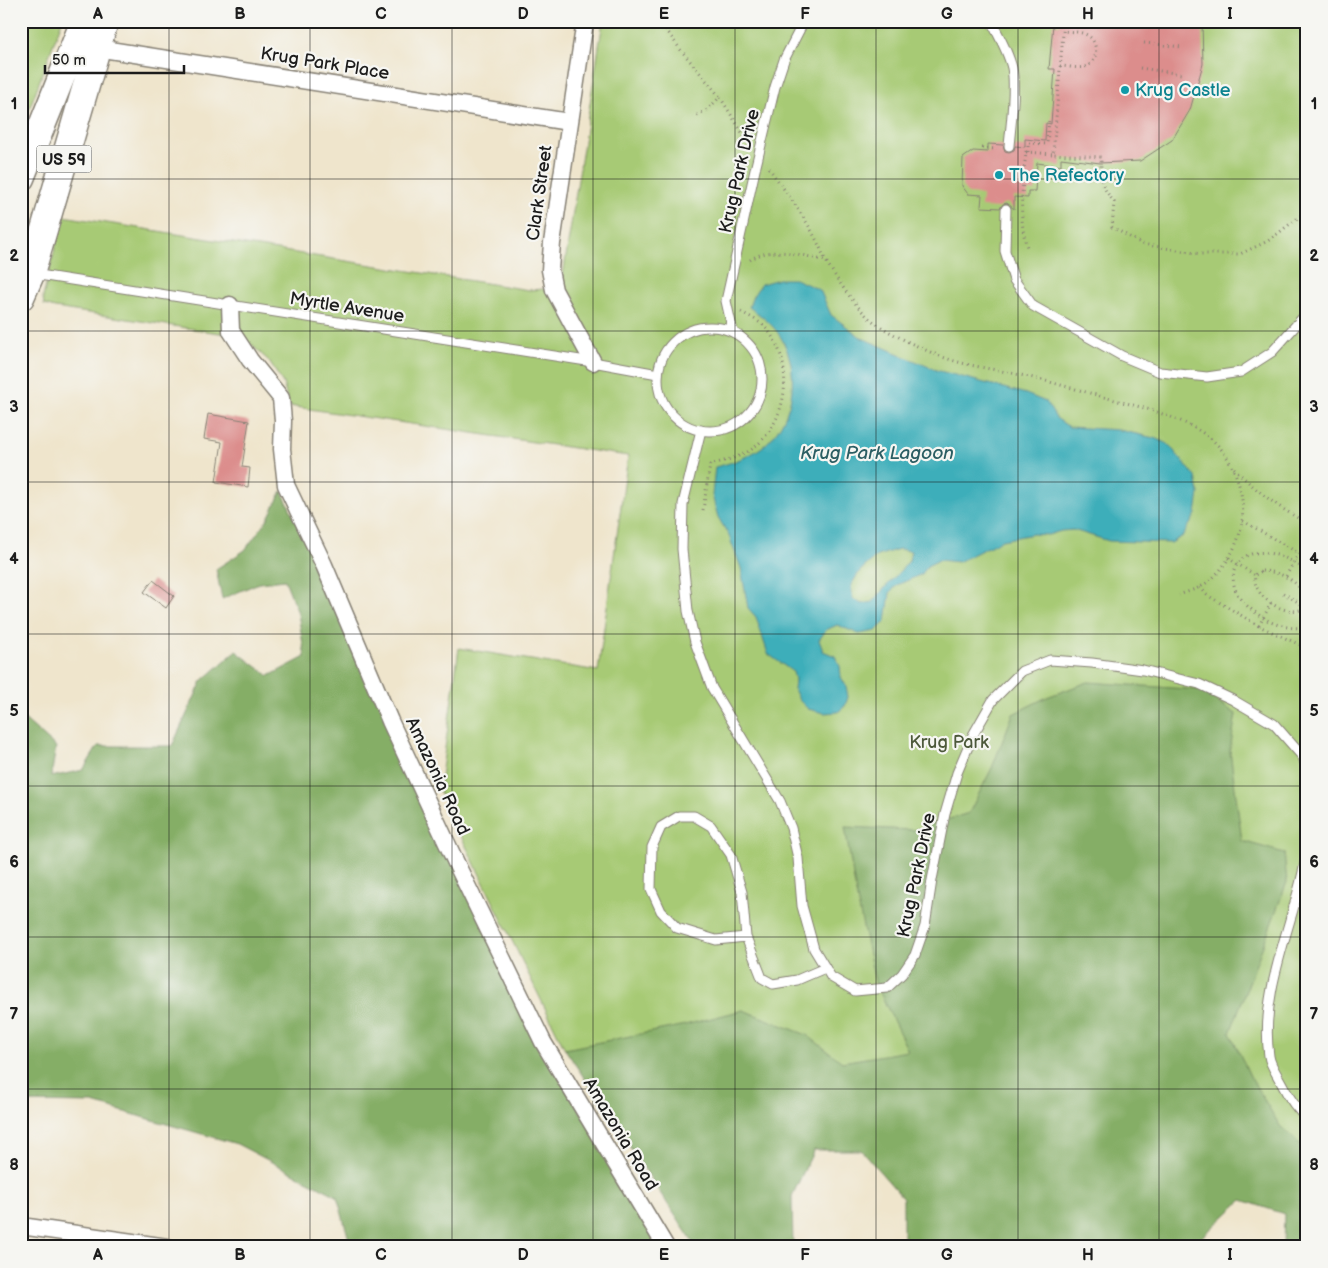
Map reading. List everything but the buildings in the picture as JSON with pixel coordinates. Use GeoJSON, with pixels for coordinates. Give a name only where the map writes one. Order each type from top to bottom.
{"type":"FeatureCollection","features":[{"type":"Feature","properties":{"kind":"main road","name":"US 59"},"geometry":{"type":"LineString","coordinates":[[21,178],[85,38],[105,21]]}},
{"type":"Feature","properties":{"kind":"main road","name":"US 59"},"geometry":{"type":"LineString","coordinates":[[26,285],[85,38]]}},
{"type":"Feature","properties":{"kind":"street","name":"Clark Street"},"geometry":{"type":"LineString","coordinates":[[584,21],[552,244],[550,270],[554,290],[593,362]]}},
{"type":"Feature","properties":{"kind":"street","name":"Krug Park Place"},"geometry":{"type":"LineString","coordinates":[[85,38],[570,122]]}},
{"type":"Feature","properties":{"kind":"street","name":"Amazonia Road"},"geometry":{"type":"LineString","coordinates":[[230,305],[231,331],[250,360],[281,398],[283,421],[282,449],[286,485],[324,566],[390,721],[454,859],[543,1042],[666,1247]]}},
{"type":"Feature","properties":{"kind":"street"},"geometry":{"type":"LineString","coordinates":[[21,1226],[167,1247]]}},
{"type":"Feature","properties":{"kind":"lane","name":"Krug Park Drive"},"geometry":{"type":"LineString","coordinates":[[733,332],[726,301],[755,170],[784,60],[804,21]]}},
{"type":"Feature","properties":{"kind":"lane"},"geometry":{"type":"LineString","coordinates":[[991,21],[1003,44],[1012,68],[1013,102],[1009,146]]}},
{"type":"Feature","properties":{"kind":"lane"},"geometry":{"type":"LineString","coordinates":[[1006,209],[1005,251],[1014,280],[1033,306],[1122,356],[1160,372],[1207,377],[1242,372],[1272,352],[1307,313]]}},
{"type":"Feature","properties":{"kind":"lane","name":"Myrtle Avenue"},"geometry":{"type":"LineString","coordinates":[[26,285],[230,305],[593,362],[658,374]]}},
{"type":"Feature","properties":{"kind":"lane"},"geometry":{"type":"LineString","coordinates":[[713,327],[733,332],[745,340],[754,352],[760,365],[762,380],[759,395],[753,408],[743,419],[730,426],[716,430],[701,430],[683,423],[668,410],[659,393],[658,374],[663,355],[676,339],[693,329],[713,327]]}},
{"type":"Feature","properties":{"kind":"lane","name":"Krug Park Drive"},"geometry":{"type":"LineString","coordinates":[[701,430],[683,504],[682,549],[688,611],[695,642],[712,688],[780,801],[791,828],[798,858],[802,906],[814,949],[831,977],[855,991],[886,988],[902,974],[915,955],[925,926],[945,814],[957,774],[973,735],[993,700],[1022,671],[1050,660],[1092,663],[1143,670],[1199,684],[1233,700],[1274,724],[1302,757],[1307,769]]}},
{"type":"Feature","properties":{"kind":"lane"},"geometry":{"type":"LineString","coordinates":[[746,937],[716,940],[708,938],[677,928],[661,911],[651,889],[652,847],[661,826],[679,816],[694,816],[711,826],[731,855],[742,892],[746,937],[762,978],[773,984],[797,980],[825,968]]}},
{"type":"Feature","properties":{"kind":"lane"},"geometry":{"type":"LineString","coordinates":[[1307,853],[1272,987],[1268,1032],[1269,1058],[1288,1096],[1307,1118]]}},
{"type":"Feature","properties":{"kind":"path"},"geometry":{"type":"LineString","coordinates":[[660,21],[680,49],[720,97],[750,145]]}},
{"type":"Feature","properties":{"kind":"path"},"geometry":{"type":"LineString","coordinates":[[1064,21],[1053,154],[1100,157],[1103,188],[1114,202],[1112,226],[1142,244],[1201,254],[1240,254],[1268,241],[1307,211]]}},
{"type":"Feature","properties":{"kind":"path"},"geometry":{"type":"LineString","coordinates":[[1060,66],[1084,67],[1090,64],[1096,53],[1096,47],[1085,33],[1063,31]]}},
{"type":"Feature","properties":{"kind":"path"},"geometry":{"type":"LineString","coordinates":[[1144,43],[1183,47]]}},
{"type":"Feature","properties":{"kind":"path"},"geometry":{"type":"LineString","coordinates":[[1140,68],[1181,74]]}},
{"type":"Feature","properties":{"kind":"path"},"geometry":{"type":"LineString","coordinates":[[697,115],[707,110],[720,97]]}},
{"type":"Feature","properties":{"kind":"path"},"geometry":{"type":"LineString","coordinates":[[1028,250],[1022,226],[1021,200],[1028,142],[1047,144],[1048,120]]}},
{"type":"Feature","properties":{"kind":"path"},"geometry":{"type":"LineString","coordinates":[[982,148],[992,148]]}},
{"type":"Feature","properties":{"kind":"path"},"geometry":{"type":"LineString","coordinates":[[768,166],[808,225],[826,261],[856,304],[870,319],[884,329],[950,360],[1029,377],[1163,414],[1187,424],[1207,436],[1220,448],[1237,479],[1241,492],[1243,521],[1238,538],[1228,558],[1210,580],[1200,587],[1179,595]]}},
{"type":"Feature","properties":{"kind":"path"},"geometry":{"type":"LineString","coordinates":[[747,261],[767,253],[783,252],[826,261]]}},
{"type":"Feature","properties":{"kind":"path"},"geometry":{"type":"LineString","coordinates":[[703,510],[710,465],[741,455],[755,447],[776,421],[782,404],[784,374],[780,354],[774,339],[763,326],[734,307]]}},
{"type":"Feature","properties":{"kind":"path"},"geometry":{"type":"LineString","coordinates":[[1231,465],[1262,495],[1307,523]]}},
{"type":"Feature","properties":{"kind":"path"},"geometry":{"type":"LineString","coordinates":[[1243,521],[1307,558]]}},
{"type":"Feature","properties":{"kind":"path"},"geometry":{"type":"LineString","coordinates":[[1307,572],[1294,562],[1275,554],[1263,552],[1248,555],[1237,564],[1233,574],[1235,588],[1240,598],[1263,618],[1287,627],[1307,627]]}},
{"type":"Feature","properties":{"kind":"path"},"geometry":{"type":"LineString","coordinates":[[1286,576],[1299,554]]}},
{"type":"Feature","properties":{"kind":"path"},"geometry":{"type":"LineString","coordinates":[[1228,558],[1255,575]]}},
{"type":"Feature","properties":{"kind":"path"},"geometry":{"type":"LineString","coordinates":[[1255,575],[1262,571],[1268,571],[1286,576],[1293,581],[1304,596],[1306,607]]}},
{"type":"Feature","properties":{"kind":"path"},"geometry":{"type":"LineString","coordinates":[[1255,575],[1259,592],[1271,603],[1292,612],[1306,607]]}},
{"type":"Feature","properties":{"kind":"path"},"geometry":{"type":"LineString","coordinates":[[1200,587],[1207,595],[1258,626],[1307,648]]}},
{"type":"Feature","properties":{"kind":"path"},"geometry":{"type":"LineString","coordinates":[[1283,593],[1306,607]]}},
{"type":"Feature","properties":{"kind":"path"},"geometry":{"type":"LineString","coordinates":[[1258,626],[1271,603]]}},
{"type":"Feature","properties":{"kind":"green space"},"geometry":{"type":"Polygon","coordinates":[[[21,21],[62,21],[21,131],[21,21]]]}},
{"type":"Feature","properties":{"kind":"green space","name":"Krug Park"},"geometry":{"type":"Polygon","coordinates":[[[603,21],[1307,21],[1307,1162],[565,1049],[439,791],[459,648],[598,671],[628,456],[289,406],[283,383],[268,360],[248,342],[226,334],[44,305],[43,297],[63,216],[529,290],[561,288],[603,21]]]}},
{"type":"Feature","properties":{"kind":"green space"},"geometry":{"type":"Polygon","coordinates":[[[282,491],[544,1052],[664,1247],[351,1247],[337,1196],[237,1144],[93,1103],[21,1102],[21,716],[56,747],[51,777],[83,770],[98,746],[172,746],[202,681],[236,651],[269,676],[305,657],[298,613],[285,580],[259,583],[222,599],[216,569],[245,550],[267,520],[282,491]]]}},
{"type":"Feature","properties":{"kind":"green space"},"geometry":{"type":"Polygon","coordinates":[[[1088,682],[1201,690],[1236,714],[1230,751],[1242,841],[1284,853],[1287,882],[1230,1033],[1251,1078],[1280,1126],[1307,1150],[1307,1247],[1283,1247],[1284,1214],[1242,1200],[1191,1247],[903,1247],[903,1198],[861,1150],[814,1150],[792,1196],[793,1247],[696,1247],[565,1049],[681,1026],[743,1010],[807,1035],[842,1062],[908,1051],[875,982],[857,899],[845,827],[914,830],[969,813],[992,768],[1013,714],[1047,697],[1088,682]]]}},
{"type":"Feature","properties":{"kind":"water","name":"Krug Park Lagoon"},"geometry":{"type":"Polygon","coordinates":[[[779,279],[795,279],[820,290],[831,315],[862,338],[936,370],[1026,394],[1046,402],[1056,418],[1069,427],[1119,430],[1154,438],[1168,444],[1196,477],[1199,493],[1196,514],[1183,536],[1171,543],[1109,541],[1073,530],[1061,531],[1048,535],[1033,534],[1002,540],[958,562],[939,560],[927,566],[922,574],[897,585],[890,593],[886,621],[876,631],[859,634],[837,625],[826,630],[819,640],[823,651],[835,656],[840,666],[841,677],[846,686],[848,697],[845,706],[838,712],[824,713],[808,709],[799,700],[794,689],[795,680],[793,672],[768,654],[756,617],[748,608],[741,568],[729,536],[718,517],[712,495],[715,467],[743,458],[767,443],[777,432],[789,405],[792,375],[790,360],[785,346],[772,325],[749,307],[753,296],[761,284],[779,279]],[[899,549],[877,556],[860,571],[851,585],[853,599],[862,604],[872,602],[909,561],[911,551],[899,549]]]}},
{"type":"Feature","properties":{"kind":"place","name":"Krug Castle"},"geometry":{"type":"Point","coordinates":[1125,90]}},
{"type":"Feature","properties":{"kind":"place","name":"The Refectory"},"geometry":{"type":"Point","coordinates":[999,175]}}]}
